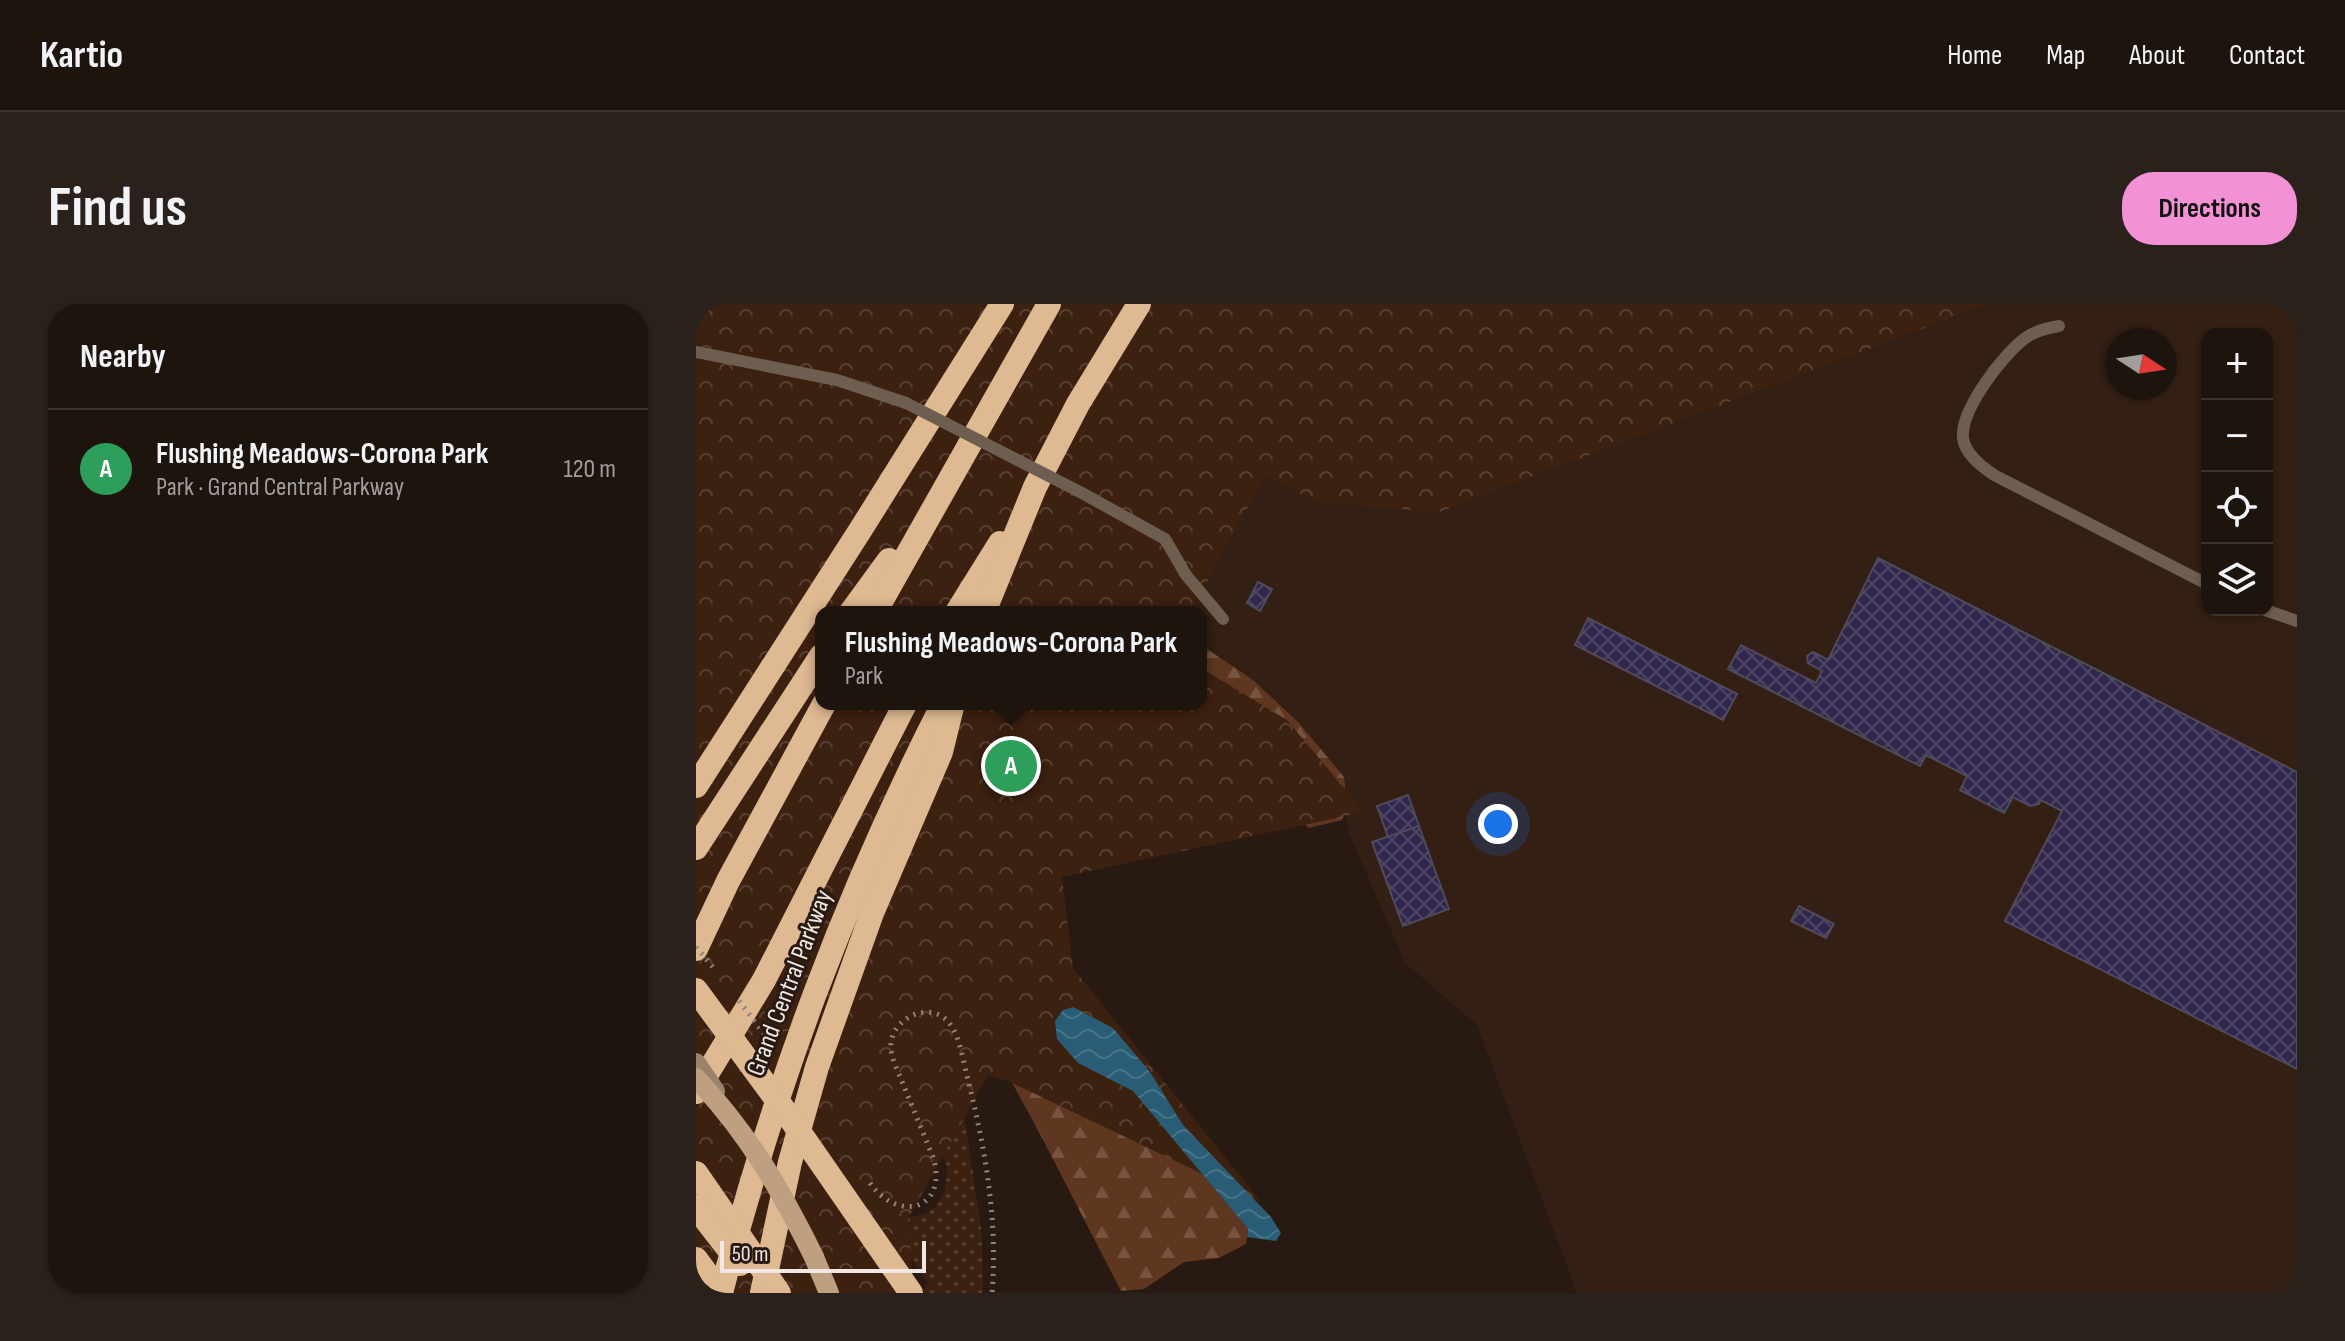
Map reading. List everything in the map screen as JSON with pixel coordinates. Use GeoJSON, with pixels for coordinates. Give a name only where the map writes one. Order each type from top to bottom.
{"type":"FeatureCollection","features":[{"type":"Feature","properties":{"kind":"highway"},"geometry":{"type":"LineString","coordinates":[[696,786],[1002,304]]}},
{"type":"Feature","properties":{"kind":"highway"},"geometry":{"type":"LineString","coordinates":[[878,606],[1049,304]]}},
{"type":"Feature","properties":{"kind":"highway"},"geometry":{"type":"LineString","coordinates":[[961,606],[1035,487],[1084,393],[1139,304]]}},
{"type":"Feature","properties":{"kind":"highway"},"geometry":{"type":"LineString","coordinates":[[855,606],[947,481]]}},
{"type":"Feature","properties":{"kind":"highway"},"geometry":{"type":"LineString","coordinates":[[986,606],[1035,487]]}},
{"type":"Feature","properties":{"kind":"highway"},"geometry":{"type":"LineString","coordinates":[[696,848],[815,665]]}},
{"type":"Feature","properties":{"kind":"highway"},"geometry":{"type":"LineString","coordinates":[[696,949],[734,870],[821,710]]}},
{"type":"Feature","properties":{"kind":"highway"},"geometry":{"type":"LineString","coordinates":[[696,1092],[770,969],[902,710]]}},
{"type":"Feature","properties":{"kind":"highway","name":"Grand Central Parkway"},"geometry":{"type":"LineString","coordinates":[[721,1293],[756,1164],[808,1009],[872,851],[940,710]]}},
{"type":"Feature","properties":{"kind":"highway"},"geometry":{"type":"LineString","coordinates":[[763,1293],[790,1162],[817,1067],[872,913],[941,752],[951,710]]}},
{"type":"Feature","properties":{"kind":"highway"},"geometry":{"type":"LineString","coordinates":[[696,990],[793,1122],[911,1293]]}},
{"type":"Feature","properties":{"kind":"highway"},"geometry":{"type":"LineString","coordinates":[[696,1173],[779,1293]]}},
{"type":"Feature","properties":{"kind":"highway"},"geometry":{"type":"LineString","coordinates":[[696,1207],[763,1293]]}},
{"type":"Feature","properties":{"kind":"highway"},"geometry":{"type":"LineString","coordinates":[[696,1259],[721,1293]]}},
{"type":"Feature","properties":{"kind":"main road"},"geometry":{"type":"LineString","coordinates":[[696,1063],[771,1174],[829,1293]]}},
{"type":"Feature","properties":{"kind":"main road"},"geometry":{"type":"LineString","coordinates":[[696,1078],[728,1111]]}},
{"type":"Feature","properties":{"kind":"lane"},"geometry":{"type":"LineString","coordinates":[[2059,326],[2024,338],[1979,390],[1965,422],[1963,439],[1970,454],[1994,475],[2201,581]]}},
{"type":"Feature","properties":{"kind":"lane"},"geometry":{"type":"LineString","coordinates":[[696,352],[837,380],[906,403],[1165,539],[1186,575],[1223,619]]}},
{"type":"Feature","properties":{"kind":"lane"},"geometry":{"type":"LineString","coordinates":[[2273,613],[2297,621]]}},
{"type":"Feature","properties":{"kind":"path"},"geometry":{"type":"LineString","coordinates":[[862,1172],[883,1199],[897,1207],[906,1208],[924,1202],[935,1188],[937,1170],[894,1061],[891,1042],[893,1032],[906,1018],[926,1013],[941,1016],[952,1026],[960,1049],[987,1166],[994,1222],[992,1293]]}},
{"type":"Feature","properties":{"kind":"shaded area"},"geometry":{"type":"Polygon","coordinates":[[[1988,304],[2297,304],[2297,1293],[1577,1293],[1477,1025],[1405,963],[1349,833],[1345,815],[1363,812],[1207,673],[1207,606],[1194,606],[1265,476],[1440,512],[1988,304]]]}},
{"type":"Feature","properties":{"kind":"green space"},"geometry":{"type":"Polygon","coordinates":[[[696,304],[1988,304],[1440,512],[1319,503],[1265,476],[1194,606],[815,606],[815,710],[1207,710],[1207,672],[1287,720],[1364,812],[1062,877],[1073,968],[1261,1202],[1008,1081],[988,1075],[908,1219],[914,1293],[696,1293],[696,304]]]}},
{"type":"Feature","properties":{"kind":"green space"},"geometry":{"type":"Polygon","coordinates":[[[1207,649],[1253,680],[1299,723],[1344,777],[1347,807],[1342,820],[1309,828],[1296,817],[1023,827],[1052,1002],[1133,1091],[1248,1229],[1246,1244],[1219,1258],[1184,1262],[1144,1289],[1121,1291],[977,1018],[972,790],[1185,710],[1207,710],[1207,649]]]}},
{"type":"Feature","properties":{"kind":"green space"},"geometry":{"type":"Polygon","coordinates":[[[906,1057],[962,1100],[982,1235],[983,1293],[917,1293],[928,1283],[876,1210],[897,1218],[927,1213],[935,1207],[945,1190],[947,1167],[906,1057]]]}},
{"type":"Feature","properties":{"kind":"water"},"geometry":{"type":"Polygon","coordinates":[[[1073,1007],[1113,1028],[1150,1072],[1183,1125],[1271,1217],[1281,1233],[1276,1241],[1247,1237],[1248,1229],[1133,1091],[1078,1063],[1057,1039],[1055,1021],[1063,1010],[1073,1007]]]}},
{"type":"Feature","properties":{"kind":"building"},"geometry":{"type":"Polygon","coordinates":[[[1878,558],[2297,772],[2297,1069],[2005,921],[2062,811],[2041,800],[2039,804],[2030,806],[2013,797],[2004,813],[1960,790],[1967,776],[1926,755],[1920,766],[1728,669],[1741,645],[1816,683],[1822,671],[1808,663],[1807,656],[1813,652],[1828,660],[1878,558]]]}},
{"type":"Feature","properties":{"kind":"building"},"geometry":{"type":"Polygon","coordinates":[[[1258,582],[1272,589],[1260,611],[1247,603],[1258,582]]]}},
{"type":"Feature","properties":{"kind":"building"},"geometry":{"type":"Polygon","coordinates":[[[1588,618],[1737,694],[1723,720],[1575,645],[1588,618]]]}},
{"type":"Feature","properties":{"kind":"building"},"geometry":{"type":"Polygon","coordinates":[[[1408,795],[1419,826],[1388,837],[1377,806],[1408,795]]]}},
{"type":"Feature","properties":{"kind":"building"},"geometry":{"type":"Polygon","coordinates":[[[1419,826],[1449,909],[1403,926],[1372,842],[1419,826]]]}},
{"type":"Feature","properties":{"kind":"building"},"geometry":{"type":"Polygon","coordinates":[[[1799,906],[1834,924],[1826,938],[1791,921],[1799,906]]]}},
{"type":"Feature","properties":{"kind":"place","name":"Flushing Meadows-Corona Park"},"geometry":{"type":"Point","coordinates":[1011,766]}}]}
